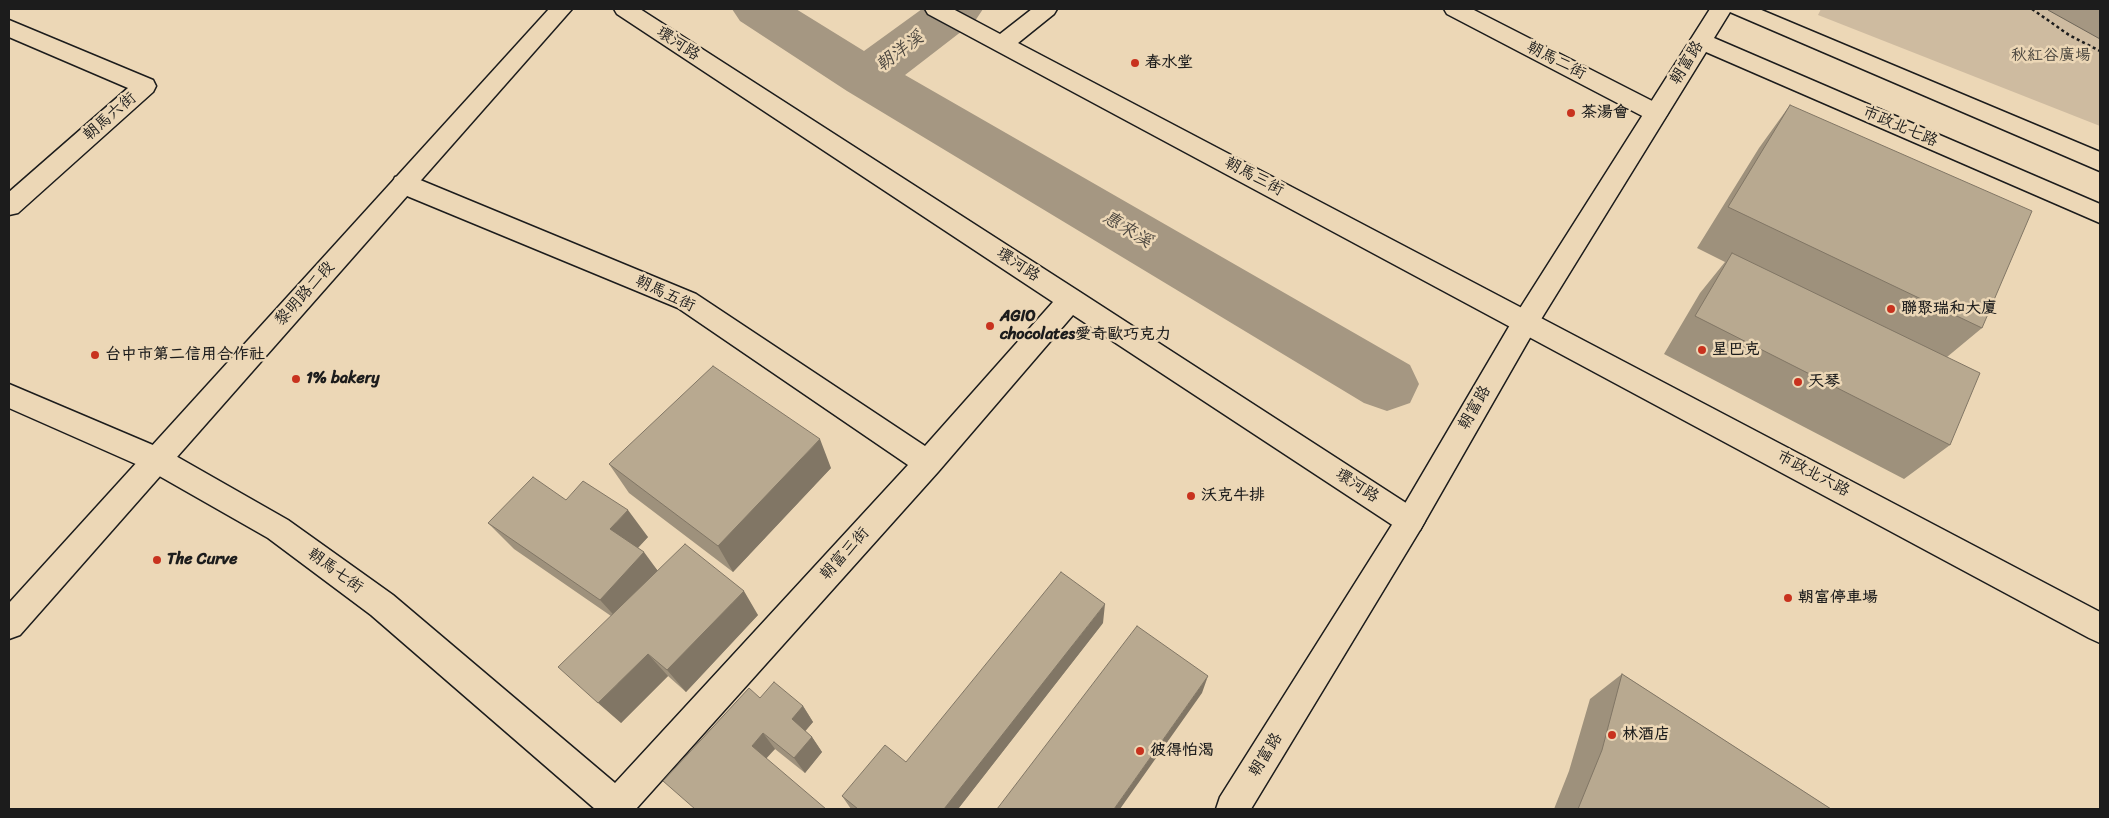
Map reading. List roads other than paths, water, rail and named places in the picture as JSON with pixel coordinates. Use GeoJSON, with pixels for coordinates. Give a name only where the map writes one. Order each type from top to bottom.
{"type":"FeatureCollection","features":[{"type":"Feature","properties":{"kind":"street","name":"黎明路二段"},"geometry":{"type":"LineString","coordinates":[[9,625],[561,9]]}},
{"type":"Feature","properties":{"kind":"street","name":"環河路"},"geometry":{"type":"LineString","coordinates":[[625,9],[1410,521]]}},
{"type":"Feature","properties":{"kind":"street","name":"朝馬三街"},"geometry":{"type":"LineString","coordinates":[[936,9],[1526,321]]}},
{"type":"Feature","properties":{"kind":"street"},"geometry":{"type":"LineString","coordinates":[[992,39],[1046,9]]}},
{"type":"Feature","properties":{"kind":"street","name":"朝馬二街"},"geometry":{"type":"LineString","coordinates":[[1456,9],[1656,113]]}},
{"type":"Feature","properties":{"kind":"street","name":"朝富路"},"geometry":{"type":"LineString","coordinates":[[1232,809],[1410,521],[1526,321],[1721,9]]}},
{"type":"Feature","properties":{"kind":"street"},"geometry":{"type":"LineString","coordinates":[[1739,9],[2100,162]]}},
{"type":"Feature","properties":{"kind":"street","name":"朝馬六街"},"geometry":{"type":"LineString","coordinates":[[9,28],[145,86],[9,206]]}},
{"type":"Feature","properties":{"kind":"street","name":"市政北七路"},"geometry":{"type":"LineString","coordinates":[[1700,41],[2100,214]]}},
{"type":"Feature","properties":{"kind":"street","name":"朝馬五街"},"geometry":{"type":"LineString","coordinates":[[404,184],[686,302],[928,463]]}},
{"type":"Feature","properties":{"kind":"street","name":"朝富三街"},"geometry":{"type":"LineString","coordinates":[[618,808],[928,463],[1071,299]]}},
{"type":"Feature","properties":{"kind":"street","name":"市政北六路"},"geometry":{"type":"LineString","coordinates":[[1526,321],[2100,628]]}},
{"type":"Feature","properties":{"kind":"street","name":"朝馬七街"},"geometry":{"type":"LineString","coordinates":[[9,396],[157,460],[278,529],[382,604],[618,808]]}},
{"type":"Feature","properties":{"kind":"waterway"},"geometry":{"type":"LineString","coordinates":[[758,9],[866,77]]}},
{"type":"Feature","properties":{"kind":"waterway","name":"朝洋溪"},"geometry":{"type":"LineString","coordinates":[[866,77],[957,9]]}},
{"type":"Feature","properties":{"kind":"waterway","name":"惠來溪"},"geometry":{"type":"LineString","coordinates":[[866,77],[1387,384]]}},
{"type":"Feature","properties":{"kind":"place","name":"春水堂"},"geometry":{"type":"Point","coordinates":[1135,63]}},
{"type":"Feature","properties":{"kind":"place","name":"茶湯會"},"geometry":{"type":"Point","coordinates":[1571,113]}},
{"type":"Feature","properties":{"kind":"place","name":"聯聚瑞和大廈"},"geometry":{"type":"Point","coordinates":[1891,309]}},
{"type":"Feature","properties":{"kind":"place","name":"AGIO chocolates愛奇歐巧克力"},"geometry":{"type":"Point","coordinates":[990,326]}},
{"type":"Feature","properties":{"kind":"place","name":"星巴克"},"geometry":{"type":"Point","coordinates":[1702,350]}},
{"type":"Feature","properties":{"kind":"place","name":"台中市第二信用合作社"},"geometry":{"type":"Point","coordinates":[95,355]}},
{"type":"Feature","properties":{"kind":"place","name":"1% bakery"},"geometry":{"type":"Point","coordinates":[296,379]}},
{"type":"Feature","properties":{"kind":"place","name":"天琴"},"geometry":{"type":"Point","coordinates":[1798,382]}},
{"type":"Feature","properties":{"kind":"place","name":"沃克牛排"},"geometry":{"type":"Point","coordinates":[1191,496]}},
{"type":"Feature","properties":{"kind":"place","name":"The Curve"},"geometry":{"type":"Point","coordinates":[157,560]}},
{"type":"Feature","properties":{"kind":"place","name":"朝富停車場"},"geometry":{"type":"Point","coordinates":[1788,598]}},
{"type":"Feature","properties":{"kind":"place","name":"林酒店"},"geometry":{"type":"Point","coordinates":[1612,735]}},
{"type":"Feature","properties":{"kind":"place","name":"彼得怕渴"},"geometry":{"type":"Point","coordinates":[1140,751]}},
{"type":"Feature","properties":{"kind":"park label","name":"秋紅谷廣場"},"geometry":{"type":"Point","coordinates":[2051,56]}}]}
